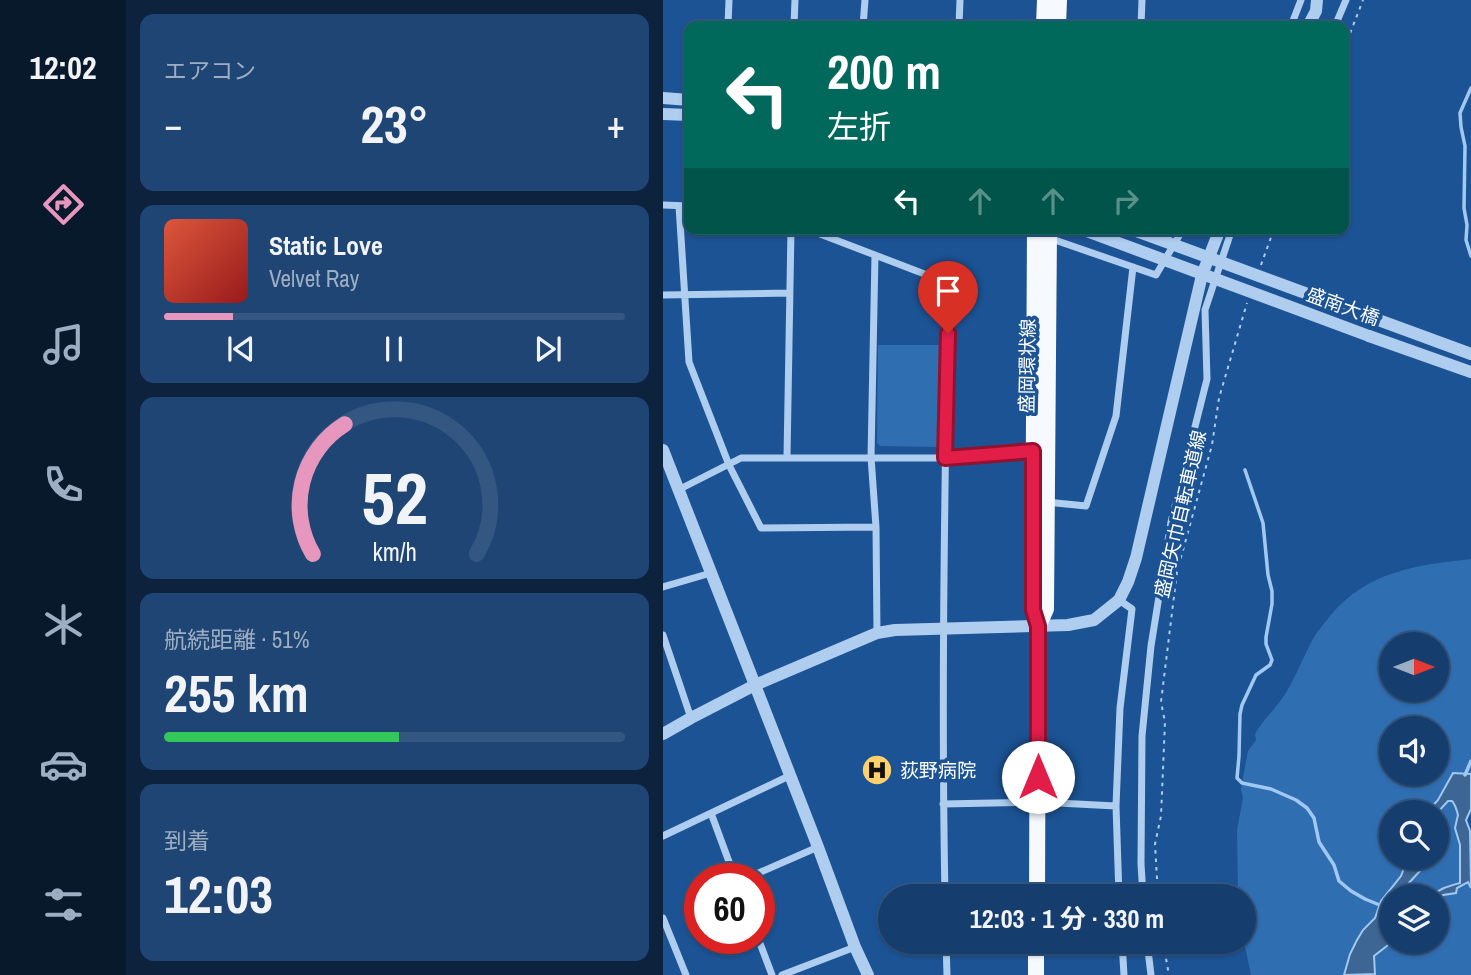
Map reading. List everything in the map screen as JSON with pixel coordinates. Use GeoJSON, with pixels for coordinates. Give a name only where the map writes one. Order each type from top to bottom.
{"type":"FeatureCollection","features":[{"type":"Feature","properties":{"kind":"main road"},"geometry":{"type":"LineString","coordinates":[[1045,0],[1051,21]]}},
{"type":"Feature","properties":{"kind":"main road"},"geometry":{"type":"LineString","coordinates":[[1054,21],[1059,0]]}},
{"type":"Feature","properties":{"kind":"main road","name":"盛岡環状線"},"geometry":{"type":"LineString","coordinates":[[1037,884],[1038,626],[1033,610],[1033,451],[1040,235]]}},
{"type":"Feature","properties":{"kind":"main road","name":"盛岡環状線"},"geometry":{"type":"LineString","coordinates":[[1038,626],[1046,609],[1040,235]]}},
{"type":"Feature","properties":{"kind":"main road"},"geometry":{"type":"LineString","coordinates":[[1036,954],[1036,975]]}},
{"type":"Feature","properties":{"kind":"street"},"geometry":{"type":"LineString","coordinates":[[728,21],[729,0]]}},
{"type":"Feature","properties":{"kind":"street"},"geometry":{"type":"LineString","coordinates":[[794,21],[795,0]]}},
{"type":"Feature","properties":{"kind":"street"},"geometry":{"type":"LineString","coordinates":[[863,21],[865,0]]}},
{"type":"Feature","properties":{"kind":"street"},"geometry":{"type":"LineString","coordinates":[[959,21],[961,0]]}},
{"type":"Feature","properties":{"kind":"street"},"geometry":{"type":"LineString","coordinates":[[1141,21],[1142,0]]}},
{"type":"Feature","properties":{"kind":"street"},"geometry":{"type":"LineString","coordinates":[[1293,21],[1301,0]]}},
{"type":"Feature","properties":{"kind":"street"},"geometry":{"type":"LineString","coordinates":[[1311,21],[1316,11],[1317,0]]}},
{"type":"Feature","properties":{"kind":"street"},"geometry":{"type":"LineString","coordinates":[[1337,21],[1346,0]]}},
{"type":"Feature","properties":{"kind":"street"},"geometry":{"type":"LineString","coordinates":[[663,98],[684,98]]}},
{"type":"Feature","properties":{"kind":"street"},"geometry":{"type":"LineString","coordinates":[[663,114],[684,118]]}},
{"type":"Feature","properties":{"kind":"street"},"geometry":{"type":"LineString","coordinates":[[663,205],[684,206]]}},
{"type":"Feature","properties":{"kind":"street"},"geometry":{"type":"LineString","coordinates":[[679,206],[689,362],[729,465],[761,528],[876,527]]}},
{"type":"Feature","properties":{"kind":"street"},"geometry":{"type":"LineString","coordinates":[[787,457],[791,235]]}},
{"type":"Feature","properties":{"kind":"street"},"geometry":{"type":"LineString","coordinates":[[823,235],[948,283],[943,804],[945,884]]}},
{"type":"Feature","properties":{"kind":"street"},"geometry":{"type":"LineString","coordinates":[[1050,235],[1156,275],[1179,235]]}},
{"type":"Feature","properties":{"kind":"street","name":"盛南大橋"},"geometry":{"type":"LineString","coordinates":[[1097,235],[1471,372]]}},
{"type":"Feature","properties":{"kind":"street","name":"盛南大橋"},"geometry":{"type":"LineString","coordinates":[[1147,235],[1471,354]]}},
{"type":"Feature","properties":{"kind":"street"},"geometry":{"type":"LineString","coordinates":[[663,734],[755,685],[877,633],[895,630],[1068,625],[1094,620],[1119,600],[1136,558],[1189,327],[1207,258],[1217,235]]}},
{"type":"Feature","properties":{"kind":"street"},"geometry":{"type":"LineString","coordinates":[[1142,884],[1142,736],[1151,646],[1171,522],[1207,379],[1205,310],[1230,235]]}},
{"type":"Feature","properties":{"kind":"street"},"geometry":{"type":"LineString","coordinates":[[875,255],[871,457],[876,527],[877,633]]}},
{"type":"Feature","properties":{"kind":"street"},"geometry":{"type":"LineString","coordinates":[[1046,502],[1087,506],[1116,416],[1133,267]]}},
{"type":"Feature","properties":{"kind":"street"},"geometry":{"type":"LineString","coordinates":[[663,295],[790,293]]}},
{"type":"Feature","properties":{"kind":"street"},"geometry":{"type":"LineString","coordinates":[[663,450],[868,975]]}},
{"type":"Feature","properties":{"kind":"street"},"geometry":{"type":"LineString","coordinates":[[678,490],[741,458],[945,458],[1033,451]]}},
{"type":"Feature","properties":{"kind":"street"},"geometry":{"type":"LineString","coordinates":[[663,586],[711,573]]}},
{"type":"Feature","properties":{"kind":"street"},"geometry":{"type":"LineString","coordinates":[[1119,600],[1132,609],[1120,708],[1116,806],[1119,884]]}},
{"type":"Feature","properties":{"kind":"street"},"geometry":{"type":"LineString","coordinates":[[663,635],[667,656],[691,718]]}},
{"type":"Feature","properties":{"kind":"street"},"geometry":{"type":"LineString","coordinates":[[663,836],[789,776]]}},
{"type":"Feature","properties":{"kind":"street"},"geometry":{"type":"LineString","coordinates":[[943,804],[1038,802],[1116,806]]}},
{"type":"Feature","properties":{"kind":"street"},"geometry":{"type":"LineString","coordinates":[[711,813],[729,863]]}},
{"type":"Feature","properties":{"kind":"street"},"geometry":{"type":"LineString","coordinates":[[775,866],[818,847]]}},
{"type":"Feature","properties":{"kind":"street"},"geometry":{"type":"LineString","coordinates":[[663,918],[686,975]]}},
{"type":"Feature","properties":{"kind":"street"},"geometry":{"type":"LineString","coordinates":[[782,975],[855,947]]}},
{"type":"Feature","properties":{"kind":"street"},"geometry":{"type":"LineString","coordinates":[[764,954],[772,975]]}},
{"type":"Feature","properties":{"kind":"street"},"geometry":{"type":"LineString","coordinates":[[946,954],[947,975]]}},
{"type":"Feature","properties":{"kind":"street"},"geometry":{"type":"LineString","coordinates":[[1123,954],[1124,975]]}},
{"type":"Feature","properties":{"kind":"street"},"geometry":{"type":"LineString","coordinates":[[1148,954],[1151,975]]}},
{"type":"Feature","properties":{"kind":"path"},"geometry":{"type":"LineString","coordinates":[[1349,36],[1363,0]]}},
{"type":"Feature","properties":{"kind":"path"},"geometry":{"type":"LineString","coordinates":[[1261,263],[1272,235]]}},
{"type":"Feature","properties":{"kind":"path","name":"盛岡矢巾自転車道線"},"geometry":{"type":"LineString","coordinates":[[1157,884],[1155,845],[1161,816],[1165,722],[1161,702],[1177,572],[1212,445],[1219,398],[1249,298]]}},
{"type":"Feature","properties":{"kind":"path"},"geometry":{"type":"LineString","coordinates":[[1165,954],[1169,975]]}},
{"type":"Feature","properties":{"kind":"shaded area"},"geometry":{"type":"Polygon","coordinates":[[[878,345],[942,345],[941,442],[937,447],[880,446],[877,443],[878,345]]]}},
{"type":"Feature","properties":{"kind":"shaded area"},"geometry":{"type":"Polygon","coordinates":[[[1471,559],[1471,774],[1453,773],[1449,780],[1449,716],[1379,716],[1379,786],[1446,786],[1438,800],[1379,800],[1379,870],[1403,870],[1395,884],[1379,884],[1379,907],[1375,918],[1344,975],[1251,975],[1247,954],[1256,954],[1256,884],[1238,884],[1237,830],[1248,751],[1256,740],[1255,734],[1287,691],[1316,634],[1330,616],[1360,589],[1394,573],[1471,559]]]}},
{"type":"Feature","properties":{"kind":"shaded area"},"geometry":{"type":"Polygon","coordinates":[[[1453,773],[1471,774],[1471,809],[1466,820],[1470,831],[1471,888],[1468,882],[1457,888],[1456,893],[1449,894],[1449,886],[1460,883],[1460,845],[1455,828],[1458,815],[1452,801],[1438,800],[1446,786],[1449,786],[1453,773]]]}},
{"type":"Feature","properties":{"kind":"shaded area"},"geometry":{"type":"Polygon","coordinates":[[[1449,801],[1452,801],[1458,817],[1460,884],[1408,884],[1420,871],[1449,870],[1449,801]]]}},
{"type":"Feature","properties":{"kind":"shaded area"},"geometry":{"type":"Polygon","coordinates":[[[1403,870],[1420,870],[1408,884],[1395,884],[1403,870]]]}},
{"type":"Feature","properties":{"kind":"shaded area"},"geometry":{"type":"Polygon","coordinates":[[[1469,882],[1471,888],[1471,975],[1374,975],[1374,956],[1379,952],[1449,954],[1449,894],[1456,893],[1457,888],[1469,882]]]}},
{"type":"Feature","properties":{"kind":"shaded area"},"geometry":{"type":"Polygon","coordinates":[[[1379,907],[1379,952],[1374,956],[1375,974],[1344,975],[1357,940],[1375,918],[1379,907]]]}},
{"type":"Feature","properties":{"kind":"waterway"},"geometry":{"type":"LineString","coordinates":[[1471,88],[1460,113],[1465,146],[1466,240],[1471,256]]}},
{"type":"Feature","properties":{"kind":"waterway"},"geometry":{"type":"LineString","coordinates":[[1245,470],[1263,523],[1272,591],[1266,644],[1272,660],[1270,665],[1256,675],[1242,705],[1237,778],[1242,783],[1271,789],[1307,808],[1314,818],[1319,842],[1334,865],[1339,881],[1351,891],[1379,905]]}},
{"type":"Feature","properties":{"kind":"waterway"},"geometry":{"type":"LineString","coordinates":[[1465,775],[1471,761]]}},
{"type":"Feature","properties":{"kind":"place","name":"荻野病院"},"geometry":{"type":"Point","coordinates":[877,770]}},
{"type":"Feature","properties":{"kind":"route"},"geometry":{"type":"LineString","coordinates":[[948,333],[945,458],[1033,451],[1033,610],[1038,626],[1038,777]]}}]}
